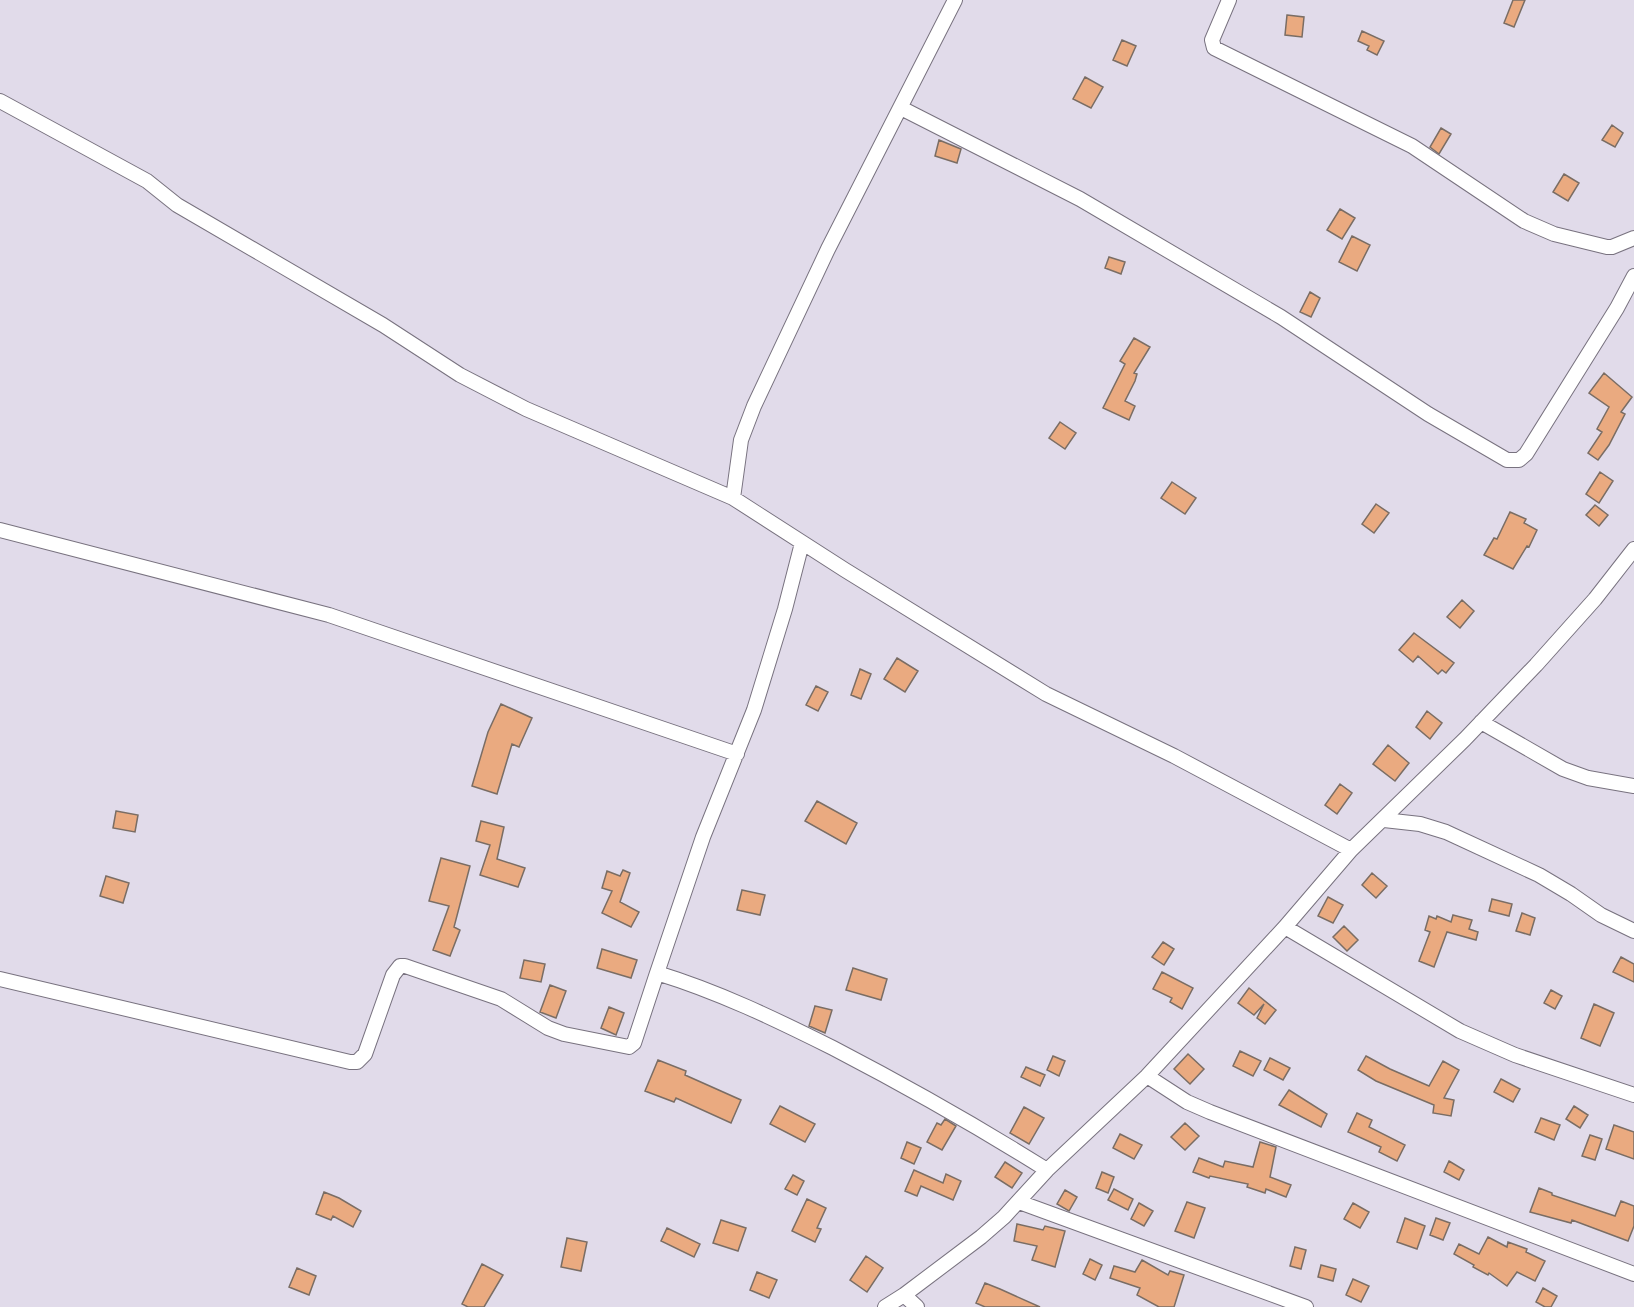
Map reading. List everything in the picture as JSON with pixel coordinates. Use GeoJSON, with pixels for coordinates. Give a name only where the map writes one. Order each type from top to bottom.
{"type":"FeatureCollection","features":[{"type":"Feature","properties":{"kind":"street"},"geometry":{"type":"LineString","coordinates":[[733,498],[741,440],[754,406],[828,249],[955,0]]}},
{"type":"Feature","properties":{"kind":"street"},"geometry":{"type":"LineString","coordinates":[[1229,0],[1212,40],[1214,48],[1412,146],[1524,221],[1554,234],[1607,247],[1634,238]]}},
{"type":"Feature","properties":{"kind":"street"},"geometry":{"type":"LineString","coordinates":[[0,101],[147,181],[177,205],[383,325],[460,375],[526,409],[733,498],[1046,694],[1174,756],[1352,850]]}},
{"type":"Feature","properties":{"kind":"street"},"geometry":{"type":"LineString","coordinates":[[901,108],[1080,199],[1271,311],[1428,414],[1507,460],[1519,460],[1526,454],[1617,308],[1634,276]]}},
{"type":"Feature","properties":{"kind":"street"},"geometry":{"type":"LineString","coordinates":[[0,530],[329,615],[737,753]]}},
{"type":"Feature","properties":{"kind":"street"},"geometry":{"type":"LineString","coordinates":[[0,979],[357,1062],[365,1054],[393,975],[400,966],[501,999],[548,1028],[564,1034],[629,1047],[634,1043],[703,837],[754,710],[785,609],[802,543]]}},
{"type":"Feature","properties":{"kind":"street"},"geometry":{"type":"LineString","coordinates":[[885,1307],[981,1237],[1019,1202],[1047,1170],[1147,1076],[1285,927],[1352,850],[1482,722],[1595,600],[1634,549]]}},
{"type":"Feature","properties":{"kind":"street"},"geometry":{"type":"LineString","coordinates":[[1482,722],[1563,769],[1588,778],[1634,786]]}},
{"type":"Feature","properties":{"kind":"street"},"geometry":{"type":"LineString","coordinates":[[1384,820],[1420,824],[1446,832],[1539,875],[1601,915],[1634,931]]}},
{"type":"Feature","properties":{"kind":"street"},"geometry":{"type":"LineString","coordinates":[[1285,927],[1460,1031],[1515,1055],[1634,1095]]}},
{"type":"Feature","properties":{"kind":"street"},"geometry":{"type":"LineString","coordinates":[[657,973],[728,997],[826,1045],[905,1085],[1047,1170]]}},
{"type":"Feature","properties":{"kind":"street"},"geometry":{"type":"LineString","coordinates":[[1147,1076],[1187,1102],[1210,1112],[1634,1274]]}},
{"type":"Feature","properties":{"kind":"street"},"geometry":{"type":"LineString","coordinates":[[1019,1202],[1306,1307]]}},
{"type":"Feature","properties":{"kind":"street"},"geometry":{"type":"LineString","coordinates":[[904,1295],[917,1307]]}},
{"type":"Feature","properties":{"kind":"building"},"geometry":{"type":"Polygon","coordinates":[[[1513,0],[1525,0],[1514,27],[1504,23],[1513,0]]]}},
{"type":"Feature","properties":{"kind":"building"},"geometry":{"type":"Polygon","coordinates":[[[1287,15],[1304,17],[1302,37],[1285,35],[1287,15]]]}},
{"type":"Feature","properties":{"kind":"building"},"geometry":{"type":"Polygon","coordinates":[[[1362,31],[1384,41],[1377,55],[1367,50],[1369,46],[1358,41],[1362,31]]]}},
{"type":"Feature","properties":{"kind":"building"},"geometry":{"type":"Polygon","coordinates":[[[1122,40],[1136,46],[1127,66],[1113,60],[1122,40]]]}},
{"type":"Feature","properties":{"kind":"building"},"geometry":{"type":"Polygon","coordinates":[[[1085,77],[1103,87],[1091,108],[1073,99],[1085,77]]]}},
{"type":"Feature","properties":{"kind":"building"},"geometry":{"type":"Polygon","coordinates":[[[1612,125],[1623,133],[1615,147],[1602,140],[1612,125]]]}},
{"type":"Feature","properties":{"kind":"building"},"geometry":{"type":"Polygon","coordinates":[[[1441,128],[1451,134],[1439,154],[1430,147],[1441,128]]]}},
{"type":"Feature","properties":{"kind":"building"},"geometry":{"type":"Polygon","coordinates":[[[939,140],[961,149],[957,163],[935,156],[939,140]]]}},
{"type":"Feature","properties":{"kind":"building"},"geometry":{"type":"Polygon","coordinates":[[[1564,174],[1579,183],[1568,201],[1553,192],[1564,174]]]}},
{"type":"Feature","properties":{"kind":"building"},"geometry":{"type":"Polygon","coordinates":[[[1340,209],[1355,218],[1342,239],[1327,230],[1340,209]]]}},
{"type":"Feature","properties":{"kind":"building"},"geometry":{"type":"Polygon","coordinates":[[[1352,236],[1370,245],[1357,271],[1339,262],[1352,236]]]}},
{"type":"Feature","properties":{"kind":"building"},"geometry":{"type":"Polygon","coordinates":[[[1109,257],[1125,262],[1121,274],[1105,268],[1109,257]]]}},
{"type":"Feature","properties":{"kind":"building"},"geometry":{"type":"Polygon","coordinates":[[[1310,292],[1320,298],[1311,317],[1300,312],[1310,292]]]}},
{"type":"Feature","properties":{"kind":"building"},"geometry":{"type":"Polygon","coordinates":[[[1134,338],[1150,347],[1134,373],[1137,374],[1135,381],[1125,401],[1135,406],[1129,420],[1103,408],[1125,364],[1120,361],[1134,338]]]}},
{"type":"Feature","properties":{"kind":"building"},"geometry":{"type":"Polygon","coordinates":[[[1604,373],[1632,397],[1621,412],[1625,414],[1609,445],[1598,460],[1588,453],[1602,432],[1597,429],[1609,407],[1589,393],[1604,373]]]}},
{"type":"Feature","properties":{"kind":"building"},"geometry":{"type":"Polygon","coordinates":[[[1060,422],[1076,433],[1065,449],[1049,438],[1060,422]]]}},
{"type":"Feature","properties":{"kind":"building"},"geometry":{"type":"Polygon","coordinates":[[[1600,472],[1613,481],[1599,503],[1586,494],[1600,472]]]}},
{"type":"Feature","properties":{"kind":"building"},"geometry":{"type":"Polygon","coordinates":[[[1172,482],[1196,498],[1185,514],[1161,498],[1172,482]]]}},
{"type":"Feature","properties":{"kind":"building"},"geometry":{"type":"Polygon","coordinates":[[[1376,504],[1389,513],[1374,533],[1362,524],[1376,504]]]}},
{"type":"Feature","properties":{"kind":"building"},"geometry":{"type":"Polygon","coordinates":[[[1595,505],[1608,515],[1599,526],[1586,515],[1595,505]]]}},
{"type":"Feature","properties":{"kind":"building"},"geometry":{"type":"Polygon","coordinates":[[[1510,512],[1526,519],[1524,523],[1537,530],[1529,547],[1527,546],[1513,569],[1484,555],[1494,538],[1497,539],[1510,512]]]}},
{"type":"Feature","properties":{"kind":"building"},"geometry":{"type":"Polygon","coordinates":[[[1462,600],[1474,611],[1460,628],[1447,617],[1462,600]]]}},
{"type":"Feature","properties":{"kind":"building"},"geometry":{"type":"Polygon","coordinates":[[[1414,633],[1454,663],[1446,673],[1442,670],[1438,674],[1418,656],[1413,662],[1399,650],[1414,633]]]}},
{"type":"Feature","properties":{"kind":"building"},"geometry":{"type":"Polygon","coordinates":[[[897,658],[918,671],[905,692],[884,679],[897,658]]]}},
{"type":"Feature","properties":{"kind":"building"},"geometry":{"type":"Polygon","coordinates":[[[860,669],[871,674],[861,699],[851,695],[860,669]]]}},
{"type":"Feature","properties":{"kind":"building"},"geometry":{"type":"Polygon","coordinates":[[[816,686],[828,692],[818,711],[806,705],[816,686]]]}},
{"type":"Feature","properties":{"kind":"building"},"geometry":{"type":"Polygon","coordinates":[[[501,704],[532,718],[519,747],[512,744],[497,794],[472,786],[488,732],[501,704]]]}},
{"type":"Feature","properties":{"kind":"building"},"geometry":{"type":"Polygon","coordinates":[[[1427,711],[1442,723],[1430,739],[1416,727],[1427,711]]]}},
{"type":"Feature","properties":{"kind":"building"},"geometry":{"type":"Polygon","coordinates":[[[1388,745],[1409,763],[1395,781],[1373,764],[1388,745]]]}},
{"type":"Feature","properties":{"kind":"building"},"geometry":{"type":"Polygon","coordinates":[[[1340,784],[1352,793],[1337,814],[1325,805],[1340,784]]]}},
{"type":"Feature","properties":{"kind":"building"},"geometry":{"type":"Polygon","coordinates":[[[817,801],[857,823],[846,844],[805,821],[817,801]]]}},
{"type":"Feature","properties":{"kind":"building"},"geometry":{"type":"Polygon","coordinates":[[[116,811],[138,815],[135,832],[113,828],[116,811]]]}},
{"type":"Feature","properties":{"kind":"building"},"geometry":{"type":"Polygon","coordinates":[[[481,821],[504,827],[497,859],[525,868],[518,887],[480,875],[490,845],[476,841],[481,821]]]}},
{"type":"Feature","properties":{"kind":"building"},"geometry":{"type":"Polygon","coordinates":[[[441,858],[470,866],[454,927],[460,930],[450,956],[433,950],[449,906],[429,901],[441,858]]]}},
{"type":"Feature","properties":{"kind":"building"},"geometry":{"type":"Polygon","coordinates":[[[623,870],[630,873],[620,902],[639,912],[631,927],[602,913],[612,891],[602,888],[607,871],[620,876],[623,870]]]}},
{"type":"Feature","properties":{"kind":"building"},"geometry":{"type":"Polygon","coordinates":[[[1372,873],[1387,886],[1376,898],[1362,885],[1372,873]]]}},
{"type":"Feature","properties":{"kind":"building"},"geometry":{"type":"Polygon","coordinates":[[[106,876],[129,883],[123,903],[100,896],[106,876]]]}},
{"type":"Feature","properties":{"kind":"building"},"geometry":{"type":"Polygon","coordinates":[[[742,890],[765,895],[760,915],[737,910],[742,890]]]}},
{"type":"Feature","properties":{"kind":"building"},"geometry":{"type":"Polygon","coordinates":[[[1328,897],[1343,905],[1333,923],[1318,916],[1328,897]]]}},
{"type":"Feature","properties":{"kind":"building"},"geometry":{"type":"Polygon","coordinates":[[[1492,899],[1512,904],[1509,916],[1489,911],[1492,899]]]}},
{"type":"Feature","properties":{"kind":"building"},"geometry":{"type":"Polygon","coordinates":[[[1522,913],[1535,918],[1530,935],[1516,931],[1522,913]]]}},
{"type":"Feature","properties":{"kind":"building"},"geometry":{"type":"Polygon","coordinates":[[[1453,915],[1472,920],[1469,929],[1478,932],[1476,940],[1447,932],[1434,967],[1419,961],[1430,932],[1425,930],[1429,916],[1436,919],[1437,916],[1451,922],[1453,915]]]}},
{"type":"Feature","properties":{"kind":"building"},"geometry":{"type":"Polygon","coordinates":[[[1344,926],[1358,940],[1347,951],[1333,937],[1344,926]]]}},
{"type":"Feature","properties":{"kind":"building"},"geometry":{"type":"Polygon","coordinates":[[[1163,942],[1174,949],[1164,965],[1152,957],[1163,942]]]}},
{"type":"Feature","properties":{"kind":"building"},"geometry":{"type":"Polygon","coordinates":[[[602,949],[637,960],[631,978],[597,968],[602,949]]]}},
{"type":"Feature","properties":{"kind":"building"},"geometry":{"type":"Polygon","coordinates":[[[1621,957],[1634,964],[1634,982],[1613,972],[1621,957]]]}},
{"type":"Feature","properties":{"kind":"building"},"geometry":{"type":"Polygon","coordinates":[[[524,960],[545,964],[541,982],[520,978],[524,960]]]}},
{"type":"Feature","properties":{"kind":"building"},"geometry":{"type":"Polygon","coordinates":[[[853,968],[887,979],[881,1000],[846,990],[853,968]]]}},
{"type":"Feature","properties":{"kind":"building"},"geometry":{"type":"Polygon","coordinates":[[[1162,972],[1193,988],[1182,1009],[1170,1002],[1172,998],[1153,989],[1162,972]]]}},
{"type":"Feature","properties":{"kind":"building"},"geometry":{"type":"Polygon","coordinates":[[[550,985],[566,991],[556,1018],[540,1012],[550,985]]]}},
{"type":"Feature","properties":{"kind":"building"},"geometry":{"type":"Polygon","coordinates":[[[1249,988],[1276,1010],[1265,1024],[1257,1018],[1264,1004],[1254,1015],[1238,1003],[1249,988]]]}},
{"type":"Feature","properties":{"kind":"building"},"geometry":{"type":"Polygon","coordinates":[[[1551,990],[1562,996],[1555,1009],[1544,1003],[1551,990]]]}},
{"type":"Feature","properties":{"kind":"building"},"geometry":{"type":"Polygon","coordinates":[[[1594,1004],[1614,1013],[1600,1046],[1581,1038],[1594,1004]]]}},
{"type":"Feature","properties":{"kind":"building"},"geometry":{"type":"Polygon","coordinates":[[[815,1006],[832,1010],[825,1033],[809,1026],[815,1006]]]}},
{"type":"Feature","properties":{"kind":"building"},"geometry":{"type":"Polygon","coordinates":[[[609,1007],[624,1013],[616,1035],[601,1028],[609,1007]]]}},
{"type":"Feature","properties":{"kind":"building"},"geometry":{"type":"Polygon","coordinates":[[[1240,1051],[1261,1061],[1253,1076],[1233,1066],[1240,1051]]]}},
{"type":"Feature","properties":{"kind":"building"},"geometry":{"type":"Polygon","coordinates":[[[1188,1054],[1204,1069],[1190,1084],[1174,1069],[1188,1054]]]}},
{"type":"Feature","properties":{"kind":"building"},"geometry":{"type":"Polygon","coordinates":[[[1053,1056],[1065,1061],[1059,1076],[1047,1070],[1053,1056]]]}},
{"type":"Feature","properties":{"kind":"building"},"geometry":{"type":"Polygon","coordinates":[[[1366,1056],[1429,1086],[1443,1061],[1459,1070],[1444,1098],[1454,1100],[1451,1116],[1433,1113],[1434,1105],[1376,1081],[1358,1070],[1366,1056]]]}},
{"type":"Feature","properties":{"kind":"building"},"geometry":{"type":"Polygon","coordinates":[[[1270,1058],[1290,1068],[1283,1080],[1264,1070],[1270,1058]]]}},
{"type":"Feature","properties":{"kind":"building"},"geometry":{"type":"Polygon","coordinates":[[[658,1060],[686,1071],[685,1075],[741,1100],[731,1123],[676,1098],[674,1102],[645,1091],[658,1060]]]}},
{"type":"Feature","properties":{"kind":"building"},"geometry":{"type":"Polygon","coordinates":[[[1026,1067],[1045,1075],[1040,1086],[1021,1077],[1026,1067]]]}},
{"type":"Feature","properties":{"kind":"building"},"geometry":{"type":"Polygon","coordinates":[[[1501,1079],[1520,1089],[1513,1102],[1494,1092],[1501,1079]]]}},
{"type":"Feature","properties":{"kind":"building"},"geometry":{"type":"Polygon","coordinates":[[[1289,1090],[1327,1114],[1321,1127],[1279,1105],[1289,1090]]]}},
{"type":"Feature","properties":{"kind":"building"},"geometry":{"type":"Polygon","coordinates":[[[780,1106],[815,1124],[805,1142],[770,1124],[780,1106]]]}},
{"type":"Feature","properties":{"kind":"building"},"geometry":{"type":"Polygon","coordinates":[[[1574,1106],[1588,1115],[1580,1128],[1566,1119],[1574,1106]]]}},
{"type":"Feature","properties":{"kind":"building"},"geometry":{"type":"Polygon","coordinates":[[[1024,1107],[1044,1118],[1029,1144],[1010,1133],[1024,1107]]]}},
{"type":"Feature","properties":{"kind":"building"},"geometry":{"type":"Polygon","coordinates":[[[1357,1113],[1372,1120],[1369,1127],[1405,1145],[1397,1161],[1379,1152],[1381,1147],[1348,1132],[1357,1113]]]}},
{"type":"Feature","properties":{"kind":"building"},"geometry":{"type":"Polygon","coordinates":[[[1541,1118],[1560,1125],[1554,1140],[1535,1132],[1541,1118]]]}},
{"type":"Feature","properties":{"kind":"building"},"geometry":{"type":"Polygon","coordinates":[[[945,1119],[956,1126],[942,1150],[927,1142],[937,1123],[941,1125],[945,1119]]]}},
{"type":"Feature","properties":{"kind":"building"},"geometry":{"type":"Polygon","coordinates":[[[1185,1123],[1199,1136],[1185,1150],[1171,1137],[1185,1123]]]}},
{"type":"Feature","properties":{"kind":"building"},"geometry":{"type":"Polygon","coordinates":[[[1614,1125],[1634,1132],[1634,1159],[1606,1149],[1614,1125]]]}},
{"type":"Feature","properties":{"kind":"building"},"geometry":{"type":"Polygon","coordinates":[[[1120,1134],[1142,1145],[1134,1159],[1113,1148],[1120,1134]]]}},
{"type":"Feature","properties":{"kind":"building"},"geometry":{"type":"Polygon","coordinates":[[[1590,1135],[1602,1139],[1595,1160],[1582,1156],[1590,1135]]]}},
{"type":"Feature","properties":{"kind":"building"},"geometry":{"type":"Polygon","coordinates":[[[907,1142],[921,1148],[914,1164],[901,1158],[907,1142]]]}},
{"type":"Feature","properties":{"kind":"building"},"geometry":{"type":"Polygon","coordinates":[[[1260,1142],[1276,1147],[1270,1177],[1291,1185],[1286,1197],[1266,1189],[1265,1193],[1247,1187],[1248,1184],[1210,1176],[1209,1178],[1193,1172],[1199,1158],[1223,1167],[1225,1161],[1253,1167],[1260,1142]]]}},
{"type":"Feature","properties":{"kind":"building"},"geometry":{"type":"Polygon","coordinates":[[[1449,1161],[1464,1170],[1459,1180],[1444,1172],[1449,1161]]]}},
{"type":"Feature","properties":{"kind":"building"},"geometry":{"type":"Polygon","coordinates":[[[1005,1162],[1022,1173],[1012,1188],[995,1177],[1005,1162]]]}},
{"type":"Feature","properties":{"kind":"building"},"geometry":{"type":"Polygon","coordinates":[[[914,1170],[943,1183],[946,1174],[961,1181],[953,1200],[921,1186],[917,1196],[905,1191],[914,1170]]]}},
{"type":"Feature","properties":{"kind":"building"},"geometry":{"type":"Polygon","coordinates":[[[1102,1172],[1114,1177],[1108,1193],[1096,1188],[1102,1172]]]}},
{"type":"Feature","properties":{"kind":"building"},"geometry":{"type":"Polygon","coordinates":[[[793,1175],[804,1181],[797,1195],[785,1189],[793,1175]]]}},
{"type":"Feature","properties":{"kind":"building"},"geometry":{"type":"Polygon","coordinates":[[[1539,1188],[1552,1195],[1615,1216],[1621,1201],[1634,1206],[1634,1226],[1628,1241],[1572,1220],[1571,1223],[1530,1212],[1539,1188]]]}},
{"type":"Feature","properties":{"kind":"building"},"geometry":{"type":"Polygon","coordinates":[[[1114,1189],[1133,1199],[1128,1210],[1108,1200],[1114,1189]]]}},
{"type":"Feature","properties":{"kind":"building"},"geometry":{"type":"Polygon","coordinates":[[[1065,1190],[1077,1197],[1069,1211],[1057,1204],[1065,1190]]]}},
{"type":"Feature","properties":{"kind":"building"},"geometry":{"type":"Polygon","coordinates":[[[324,1192],[361,1211],[353,1227],[333,1216],[331,1220],[316,1214],[324,1192]]]}},
{"type":"Feature","properties":{"kind":"building"},"geometry":{"type":"Polygon","coordinates":[[[807,1199],[826,1208],[817,1228],[821,1229],[815,1242],[792,1231],[807,1199]]]}},
{"type":"Feature","properties":{"kind":"building"},"geometry":{"type":"Polygon","coordinates":[[[1187,1202],[1205,1208],[1194,1238],[1175,1231],[1187,1202]]]}},
{"type":"Feature","properties":{"kind":"building"},"geometry":{"type":"Polygon","coordinates":[[[1139,1203],[1153,1211],[1144,1226],[1131,1219],[1139,1203]]]}},
{"type":"Feature","properties":{"kind":"building"},"geometry":{"type":"Polygon","coordinates":[[[1353,1203],[1369,1212],[1360,1228],[1344,1219],[1353,1203]]]}},
{"type":"Feature","properties":{"kind":"building"},"geometry":{"type":"Polygon","coordinates":[[[1405,1218],[1425,1226],[1417,1249],[1397,1242],[1405,1218]]]}},
{"type":"Feature","properties":{"kind":"building"},"geometry":{"type":"Polygon","coordinates":[[[1436,1218],[1450,1223],[1443,1240],[1430,1235],[1436,1218]]]}},
{"type":"Feature","properties":{"kind":"building"},"geometry":{"type":"Polygon","coordinates":[[[721,1220],[746,1228],[738,1251],[713,1243],[721,1220]]]}},
{"type":"Feature","properties":{"kind":"building"},"geometry":{"type":"Polygon","coordinates":[[[1017,1224],[1043,1230],[1045,1226],[1065,1231],[1055,1267],[1032,1260],[1037,1246],[1014,1241],[1017,1224]]]}},
{"type":"Feature","properties":{"kind":"building"},"geometry":{"type":"Polygon","coordinates":[[[667,1228],[700,1244],[694,1257],[661,1241],[667,1228]]]}},
{"type":"Feature","properties":{"kind":"building"},"geometry":{"type":"Polygon","coordinates":[[[1488,1237],[1507,1247],[1508,1242],[1527,1249],[1526,1252],[1545,1261],[1535,1281],[1517,1272],[1507,1286],[1489,1273],[1488,1275],[1473,1267],[1474,1265],[1454,1254],[1459,1244],[1479,1254],[1488,1237]]]}},
{"type":"Feature","properties":{"kind":"building"},"geometry":{"type":"Polygon","coordinates":[[[567,1238],[587,1242],[581,1271],[561,1267],[567,1238]]]}},
{"type":"Feature","properties":{"kind":"building"},"geometry":{"type":"Polygon","coordinates":[[[1295,1247],[1306,1250],[1301,1269],[1290,1266],[1295,1247]]]}},
{"type":"Feature","properties":{"kind":"building"},"geometry":{"type":"Polygon","coordinates":[[[866,1256],[883,1268],[867,1292],[850,1280],[866,1256]]]}},
{"type":"Feature","properties":{"kind":"building"},"geometry":{"type":"Polygon","coordinates":[[[1090,1259],[1102,1265],[1095,1280],[1083,1274],[1090,1259]]]}},
{"type":"Feature","properties":{"kind":"building"},"geometry":{"type":"Polygon","coordinates":[[[1142,1260],[1168,1275],[1170,1271],[1184,1275],[1174,1307],[1159,1307],[1137,1295],[1140,1288],[1110,1278],[1114,1266],[1135,1272],[1142,1260]]]}},
{"type":"Feature","properties":{"kind":"building"},"geometry":{"type":"Polygon","coordinates":[[[482,1264],[503,1275],[484,1307],[468,1307],[462,1304],[482,1264]]]}},
{"type":"Feature","properties":{"kind":"building"},"geometry":{"type":"Polygon","coordinates":[[[1321,1265],[1336,1269],[1333,1281],[1318,1277],[1321,1265]]]}},
{"type":"Feature","properties":{"kind":"building"},"geometry":{"type":"Polygon","coordinates":[[[297,1268],[316,1276],[309,1295],[289,1287],[297,1268]]]}},
{"type":"Feature","properties":{"kind":"building"},"geometry":{"type":"Polygon","coordinates":[[[757,1272],[777,1280],[769,1298],[750,1290],[757,1272]]]}},
{"type":"Feature","properties":{"kind":"building"},"geometry":{"type":"Polygon","coordinates":[[[1353,1279],[1369,1286],[1361,1302],[1346,1295],[1353,1279]]]}},
{"type":"Feature","properties":{"kind":"building"},"geometry":{"type":"Polygon","coordinates":[[[985,1283],[1040,1307],[985,1307],[976,1303],[985,1283]]]}},
{"type":"Feature","properties":{"kind":"building"},"geometry":{"type":"Polygon","coordinates":[[[1543,1288],[1557,1296],[1551,1307],[1545,1307],[1536,1302],[1543,1288]]]}}]}
